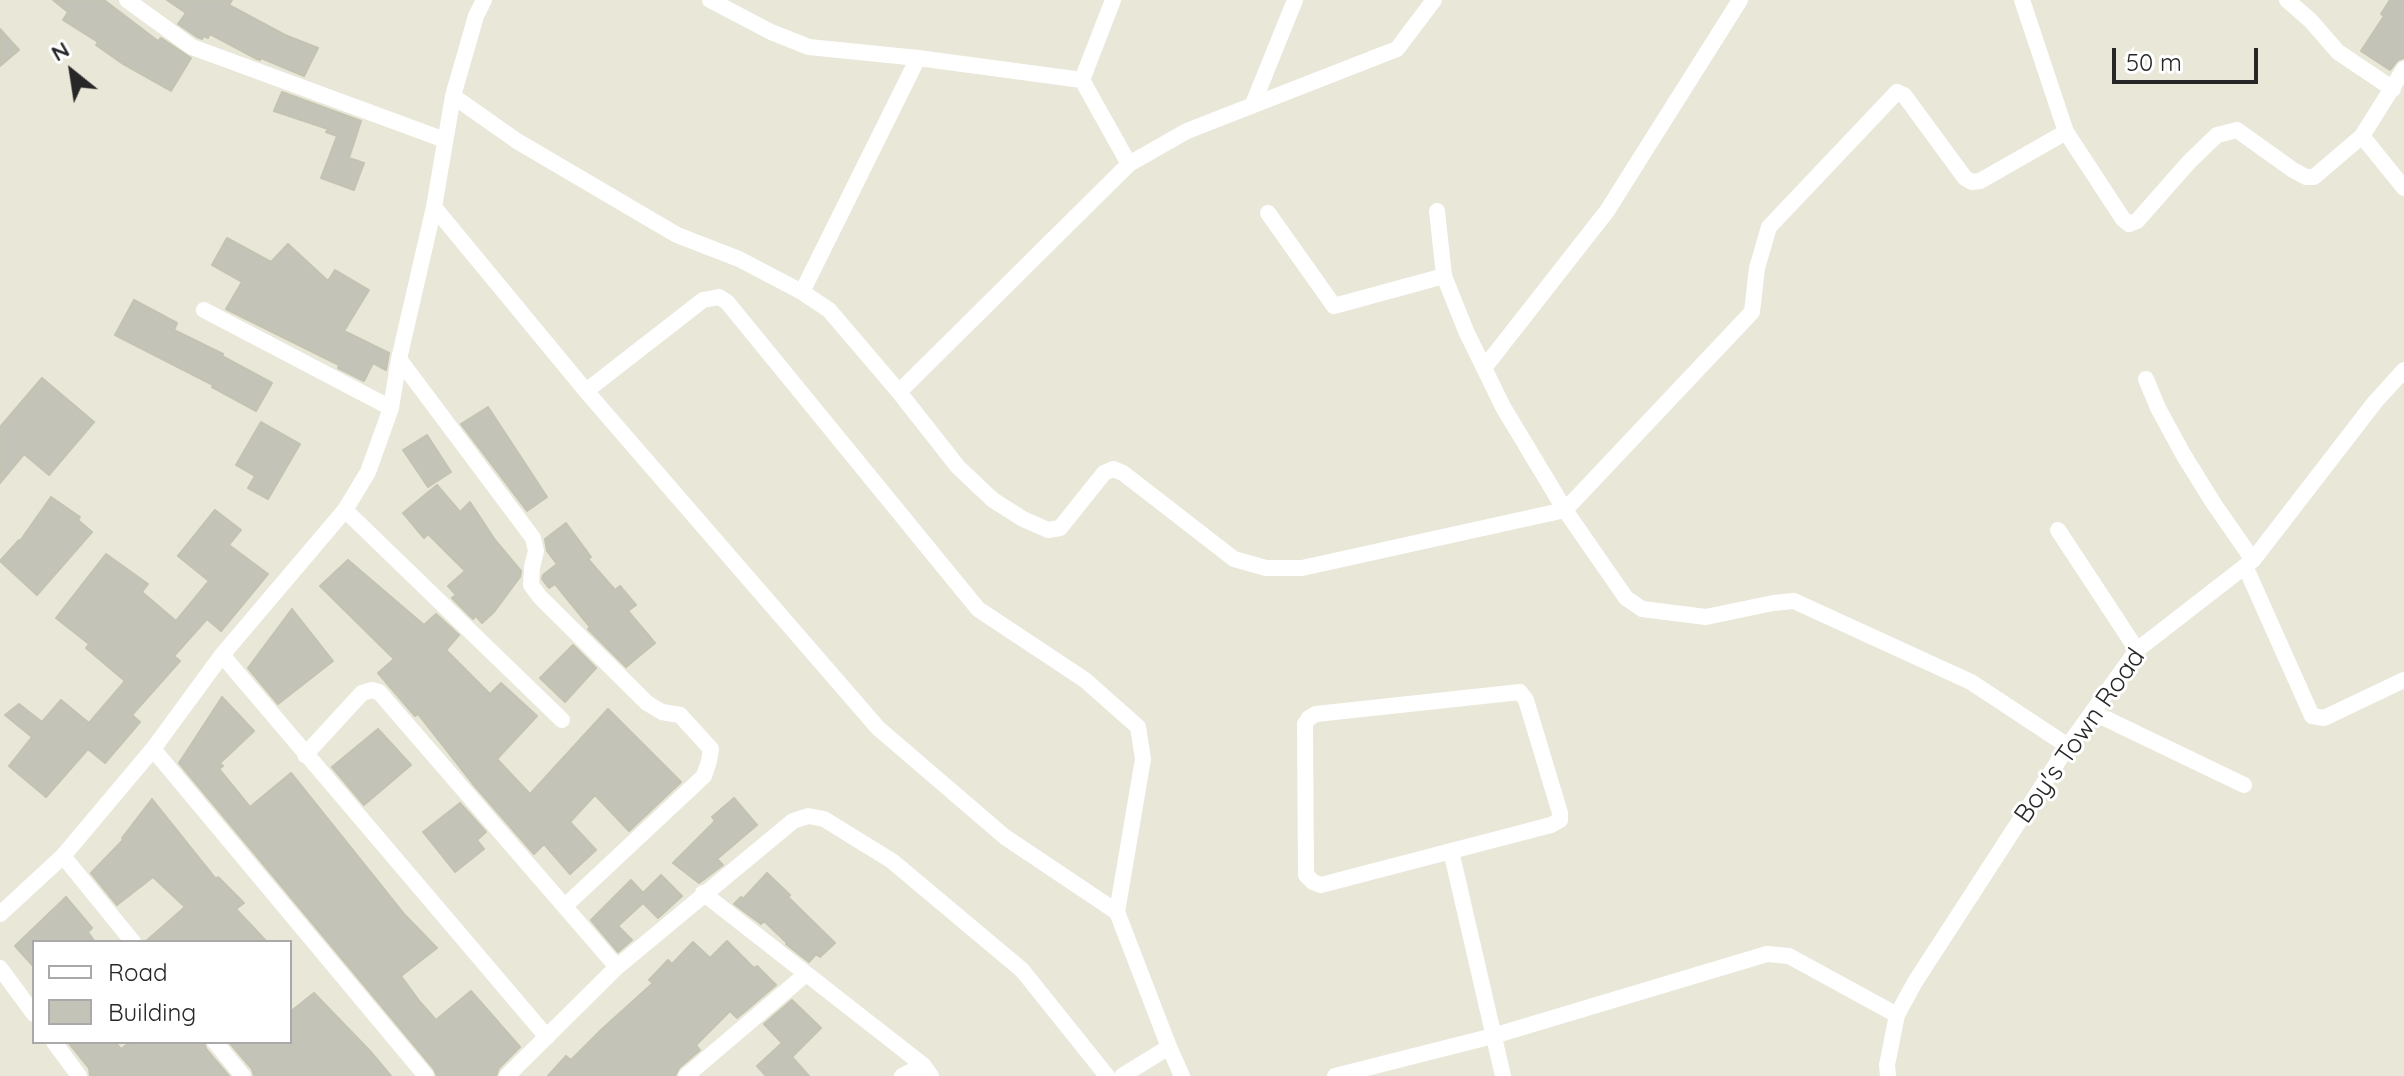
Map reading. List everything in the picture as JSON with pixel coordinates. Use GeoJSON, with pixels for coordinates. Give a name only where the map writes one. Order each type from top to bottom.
{"type":"FeatureCollection","features":[{"type":"Feature","properties":{"kind":"street"},"geometry":{"type":"LineString","coordinates":[[127,0],[192,47],[445,140]]}},
{"type":"Feature","properties":{"kind":"street"},"geometry":{"type":"LineString","coordinates":[[0,914],[63,856],[153,749],[222,655],[345,510],[368,472],[391,408],[399,359],[434,207],[453,96],[476,16],[484,0]]}},
{"type":"Feature","properties":{"kind":"street"},"geometry":{"type":"LineString","coordinates":[[710,0],[771,32],[809,47],[1082,80]]}},
{"type":"Feature","properties":{"kind":"street"},"geometry":{"type":"LineString","coordinates":[[1082,80],[1113,0]]}},
{"type":"Feature","properties":{"kind":"street"},"geometry":{"type":"LineString","coordinates":[[1253,104],[1295,0]]}},
{"type":"Feature","properties":{"kind":"street"},"geometry":{"type":"LineString","coordinates":[[899,392],[1129,164],[1187,131],[1397,49],[1434,0]]}},
{"type":"Feature","properties":{"kind":"street"},"geometry":{"type":"LineString","coordinates":[[1484,368],[1607,211],[1740,0]]}},
{"type":"Feature","properties":{"kind":"street"},"geometry":{"type":"LineString","coordinates":[[2022,0],[2066,132],[2129,224],[2137,221],[2217,135],[2237,130],[2293,170],[2306,177],[2314,177],[2362,136],[2404,69]]}},
{"type":"Feature","properties":{"kind":"street"},"geometry":{"type":"LineString","coordinates":[[2287,0],[2311,21],[2338,52],[2393,89]]}},
{"type":"Feature","properties":{"kind":"street"},"geometry":{"type":"LineString","coordinates":[[802,292],[918,58]]}},
{"type":"Feature","properties":{"kind":"street"},"geometry":{"type":"LineString","coordinates":[[1082,80],[1129,164]]}},
{"type":"Feature","properties":{"kind":"street"},"geometry":{"type":"LineString","coordinates":[[453,96],[517,141],[677,235],[739,259],[829,310],[958,467],[993,500],[1023,519],[1048,530],[1060,528],[1104,473],[1113,469],[1123,473],[1234,559],[1266,568],[1302,568],[1565,510],[1752,312],[1757,268],[1769,227],[1897,92],[1904,95],[1965,178],[1972,182],[1980,181],[2066,132]]}},
{"type":"Feature","properties":{"kind":"street"},"geometry":{"type":"LineString","coordinates":[[2362,136],[2404,188]]}},
{"type":"Feature","properties":{"kind":"street"},"geometry":{"type":"LineString","coordinates":[[434,207],[586,391],[878,728],[1005,837],[1117,912]]}},
{"type":"Feature","properties":{"kind":"street"},"geometry":{"type":"LineString","coordinates":[[1437,211],[1444,276],[1466,331],[1503,407],[1565,510],[1626,598],[1642,609],[1706,617],[1794,601],[1971,682],[2068,746]]}},
{"type":"Feature","properties":{"kind":"street"},"geometry":{"type":"LineString","coordinates":[[1268,213],[1334,306],[1444,276]]}},
{"type":"Feature","properties":{"kind":"street"},"geometry":{"type":"LineString","coordinates":[[586,391],[703,300],[719,297],[727,302],[978,609],[1085,680],[1138,727],[1143,759],[1117,912],[1182,1076]]}},
{"type":"Feature","properties":{"kind":"street"},"geometry":{"type":"LineString","coordinates":[[204,310],[391,408]]}},
{"type":"Feature","properties":{"kind":"street"},"geometry":{"type":"LineString","coordinates":[[399,359],[533,538],[536,551],[531,585],[540,597],[647,703],[662,712],[680,715],[711,749],[704,776],[565,906]]}},
{"type":"Feature","properties":{"kind":"street","name":"Boy's Town Road"},"geometry":{"type":"LineString","coordinates":[[1888,1076],[1887,1065],[1897,1015],[1915,982],[2068,746],[2137,650],[2249,563],[2375,402],[2404,370]]}},
{"type":"Feature","properties":{"kind":"street"},"geometry":{"type":"LineString","coordinates":[[2146,379],[2183,454],[2249,563],[2312,716],[2324,718],[2404,680]]}},
{"type":"Feature","properties":{"kind":"street"},"geometry":{"type":"LineString","coordinates":[[345,510],[562,720]]}},
{"type":"Feature","properties":{"kind":"street"},"geometry":{"type":"LineString","coordinates":[[2058,530],[2137,650]]}},
{"type":"Feature","properties":{"kind":"street"},"geometry":{"type":"LineString","coordinates":[[222,655],[547,1037]]}},
{"type":"Feature","properties":{"kind":"street"},"geometry":{"type":"LineString","coordinates":[[305,755],[362,693],[372,690],[379,692],[617,967]]}},
{"type":"Feature","properties":{"kind":"street"},"geometry":{"type":"LineString","coordinates":[[1520,692],[1526,700],[1560,820],[1451,851],[1321,885],[1313,882],[1306,875],[1305,724],[1309,718],[1316,714],[1520,692]]}},
{"type":"Feature","properties":{"kind":"street"},"geometry":{"type":"LineString","coordinates":[[2092,712],[2244,785]]}},
{"type":"Feature","properties":{"kind":"street"},"geometry":{"type":"LineString","coordinates":[[153,749],[426,1076]]}},
{"type":"Feature","properties":{"kind":"street"},"geometry":{"type":"LineString","coordinates":[[507,1076],[617,967],[793,821],[808,816],[824,819],[892,861],[1022,970],[1107,1076]]}},
{"type":"Feature","properties":{"kind":"street"},"geometry":{"type":"LineString","coordinates":[[1451,851],[1503,1076]]}},
{"type":"Feature","properties":{"kind":"street"},"geometry":{"type":"LineString","coordinates":[[63,856],[131,940]]}},
{"type":"Feature","properties":{"kind":"street"},"geometry":{"type":"LineString","coordinates":[[703,893],[927,1070]]}},
{"type":"Feature","properties":{"kind":"street"},"geometry":{"type":"LineString","coordinates":[[1335,1076],[1493,1036],[1776,953],[1789,956],[1897,1015]]}},
{"type":"Feature","properties":{"kind":"street"},"geometry":{"type":"LineString","coordinates":[[0,968],[32,1011]]}},
{"type":"Feature","properties":{"kind":"street"},"geometry":{"type":"LineString","coordinates":[[686,1076],[806,974]]}},
{"type":"Feature","properties":{"kind":"street"},"geometry":{"type":"LineString","coordinates":[[55,1044],[79,1076]]}},
{"type":"Feature","properties":{"kind":"street"},"geometry":{"type":"LineString","coordinates":[[217,1044],[243,1076]]}},
{"type":"Feature","properties":{"kind":"street"},"geometry":{"type":"LineString","coordinates":[[1122,1076],[1169,1047]]}},
{"type":"Feature","properties":{"kind":"street"},"geometry":{"type":"LineString","coordinates":[[902,1076],[927,1070]]}},
{"type":"Feature","properties":{"kind":"building"},"geometry":{"type":"Polygon","coordinates":[[[53,0],[104,0],[158,41],[161,38],[191,58],[171,91],[123,64],[96,45],[98,42],[63,20],[68,12],[53,0]]]}},
{"type":"Feature","properties":{"kind":"building"},"geometry":{"type":"Polygon","coordinates":[[[167,0],[232,0],[229,5],[285,35],[318,48],[304,76],[257,59],[210,34],[208,38],[197,37],[178,24],[186,13],[167,0]]]}},
{"type":"Feature","properties":{"kind":"building"},"geometry":{"type":"Polygon","coordinates":[[[2390,0],[2404,0],[2404,58],[2390,70],[2361,51],[2384,16],[2381,14],[2390,0]]]}},
{"type":"Feature","properties":{"kind":"building"},"geometry":{"type":"Polygon","coordinates":[[[0,29],[19,50],[0,66],[0,29]]]}},
{"type":"Feature","properties":{"kind":"building"},"geometry":{"type":"Polygon","coordinates":[[[282,92],[361,121],[349,158],[364,163],[354,190],[321,178],[337,136],[326,132],[328,129],[274,111],[282,92]]]}},
{"type":"Feature","properties":{"kind":"building"},"geometry":{"type":"Polygon","coordinates":[[[227,238],[271,262],[288,244],[328,281],[335,270],[369,290],[344,331],[389,353],[386,370],[373,363],[364,381],[338,368],[339,365],[226,309],[242,282],[212,265],[227,238]]]}},
{"type":"Feature","properties":{"kind":"building"},"geometry":{"type":"Polygon","coordinates":[[[134,300],[177,323],[174,330],[272,383],[256,411],[213,385],[115,335],[134,300]]]}},
{"type":"Feature","properties":{"kind":"building"},"geometry":{"type":"Polygon","coordinates":[[[42,378],[94,422],[49,475],[24,454],[0,483],[0,427],[42,378]]]}},
{"type":"Feature","properties":{"kind":"building"},"geometry":{"type":"Polygon","coordinates":[[[488,407],[547,497],[527,511],[461,424],[488,407]]]}},
{"type":"Feature","properties":{"kind":"building"},"geometry":{"type":"Polygon","coordinates":[[[261,422],[300,444],[268,499],[248,488],[255,476],[236,465],[261,422]]]}},
{"type":"Feature","properties":{"kind":"building"},"geometry":{"type":"Polygon","coordinates":[[[427,435],[451,472],[428,487],[403,450],[427,435]]]}},
{"type":"Feature","properties":{"kind":"building"},"geometry":{"type":"Polygon","coordinates":[[[437,485],[460,512],[470,502],[495,540],[521,571],[520,577],[494,612],[482,623],[476,616],[473,619],[452,598],[456,595],[448,586],[465,571],[428,534],[424,538],[403,513],[437,485]]]}},
{"type":"Feature","properties":{"kind":"building"},"geometry":{"type":"Polygon","coordinates":[[[51,497],[80,517],[78,520],[92,532],[37,595],[0,561],[20,541],[51,497]]]}},
{"type":"Feature","properties":{"kind":"building"},"geometry":{"type":"Polygon","coordinates":[[[215,510],[241,530],[229,545],[268,574],[221,631],[207,619],[174,656],[180,661],[132,715],[140,722],[105,763],[88,749],[46,797],[9,766],[32,737],[5,715],[19,704],[42,722],[61,700],[89,723],[125,681],[86,648],[89,644],[56,618],[106,554],[148,584],[142,592],[176,621],[209,581],[178,556],[215,510]]]}},
{"type":"Feature","properties":{"kind":"building"},"geometry":{"type":"Polygon","coordinates":[[[566,523],[591,557],[588,559],[615,590],[620,586],[636,605],[628,611],[655,643],[626,667],[588,629],[590,627],[555,584],[549,588],[542,579],[557,564],[547,551],[545,539],[566,523]]]}},
{"type":"Feature","properties":{"kind":"building"},"geometry":{"type":"Polygon","coordinates":[[[348,560],[424,625],[436,614],[459,635],[446,650],[490,694],[501,683],[537,716],[497,759],[530,794],[608,709],[681,782],[629,831],[595,795],[570,822],[596,850],[570,874],[544,844],[534,854],[418,714],[415,716],[378,673],[394,659],[320,586],[348,560]]]}},
{"type":"Feature","properties":{"kind":"building"},"geometry":{"type":"Polygon","coordinates":[[[292,609],[333,661],[278,704],[248,668],[292,609]]]}},
{"type":"Feature","properties":{"kind":"building"},"geometry":{"type":"Polygon","coordinates":[[[573,645],[596,668],[565,702],[540,678],[573,645]]]}},
{"type":"Feature","properties":{"kind":"building"},"geometry":{"type":"Polygon","coordinates":[[[222,697],[254,731],[220,763],[223,766],[219,769],[250,807],[291,773],[404,914],[437,948],[401,976],[420,1002],[436,1020],[471,991],[520,1047],[499,1068],[496,1076],[437,1076],[179,763],[222,697]]]}},
{"type":"Feature","properties":{"kind":"building"},"geometry":{"type":"Polygon","coordinates":[[[378,729],[411,765],[364,805],[332,767],[378,729]]]}},
{"type":"Feature","properties":{"kind":"building"},"geometry":{"type":"Polygon","coordinates":[[[734,798],[757,825],[717,859],[723,865],[699,883],[673,863],[715,821],[712,817],[734,798]]]}},
{"type":"Feature","properties":{"kind":"building"},"geometry":{"type":"Polygon","coordinates":[[[152,799],[216,879],[218,877],[244,903],[236,909],[265,940],[147,940],[185,907],[153,877],[117,905],[91,873],[152,799]]]}},
{"type":"Feature","properties":{"kind":"building"},"geometry":{"type":"Polygon","coordinates":[[[460,803],[486,832],[477,840],[484,849],[455,872],[423,832],[460,803]]]}},
{"type":"Feature","properties":{"kind":"building"},"geometry":{"type":"Polygon","coordinates":[[[767,873],[835,943],[820,957],[816,954],[809,962],[764,921],[761,924],[734,904],[741,897],[743,899],[767,873]]]}},
{"type":"Feature","properties":{"kind":"building"},"geometry":{"type":"Polygon","coordinates":[[[661,875],[682,896],[658,918],[643,903],[618,926],[632,940],[618,952],[591,920],[631,880],[643,893],[661,875]]]}},
{"type":"Feature","properties":{"kind":"building"},"geometry":{"type":"Polygon","coordinates":[[[66,897],[92,928],[88,932],[94,940],[32,940],[32,965],[15,946],[66,897]]]}},
{"type":"Feature","properties":{"kind":"building"},"geometry":{"type":"Polygon","coordinates":[[[727,941],[776,985],[737,1018],[730,1011],[696,1045],[700,1050],[679,1068],[675,1076],[548,1076],[566,1056],[571,1060],[653,983],[649,980],[668,960],[672,964],[693,942],[710,958],[727,941]]]}},
{"type":"Feature","properties":{"kind":"building"},"geometry":{"type":"Polygon","coordinates":[[[314,993],[391,1076],[254,1076],[252,1069],[231,1044],[292,1044],[292,1010],[314,993]]]}},
{"type":"Feature","properties":{"kind":"building"},"geometry":{"type":"Polygon","coordinates":[[[792,1000],[821,1028],[792,1057],[809,1076],[766,1076],[757,1066],[782,1043],[764,1024],[792,1000]]]}},
{"type":"Feature","properties":{"kind":"building"},"geometry":{"type":"Polygon","coordinates":[[[70,1044],[117,1044],[121,1049],[127,1044],[205,1044],[229,1076],[90,1076],[89,1068],[70,1044]]]}}]}
